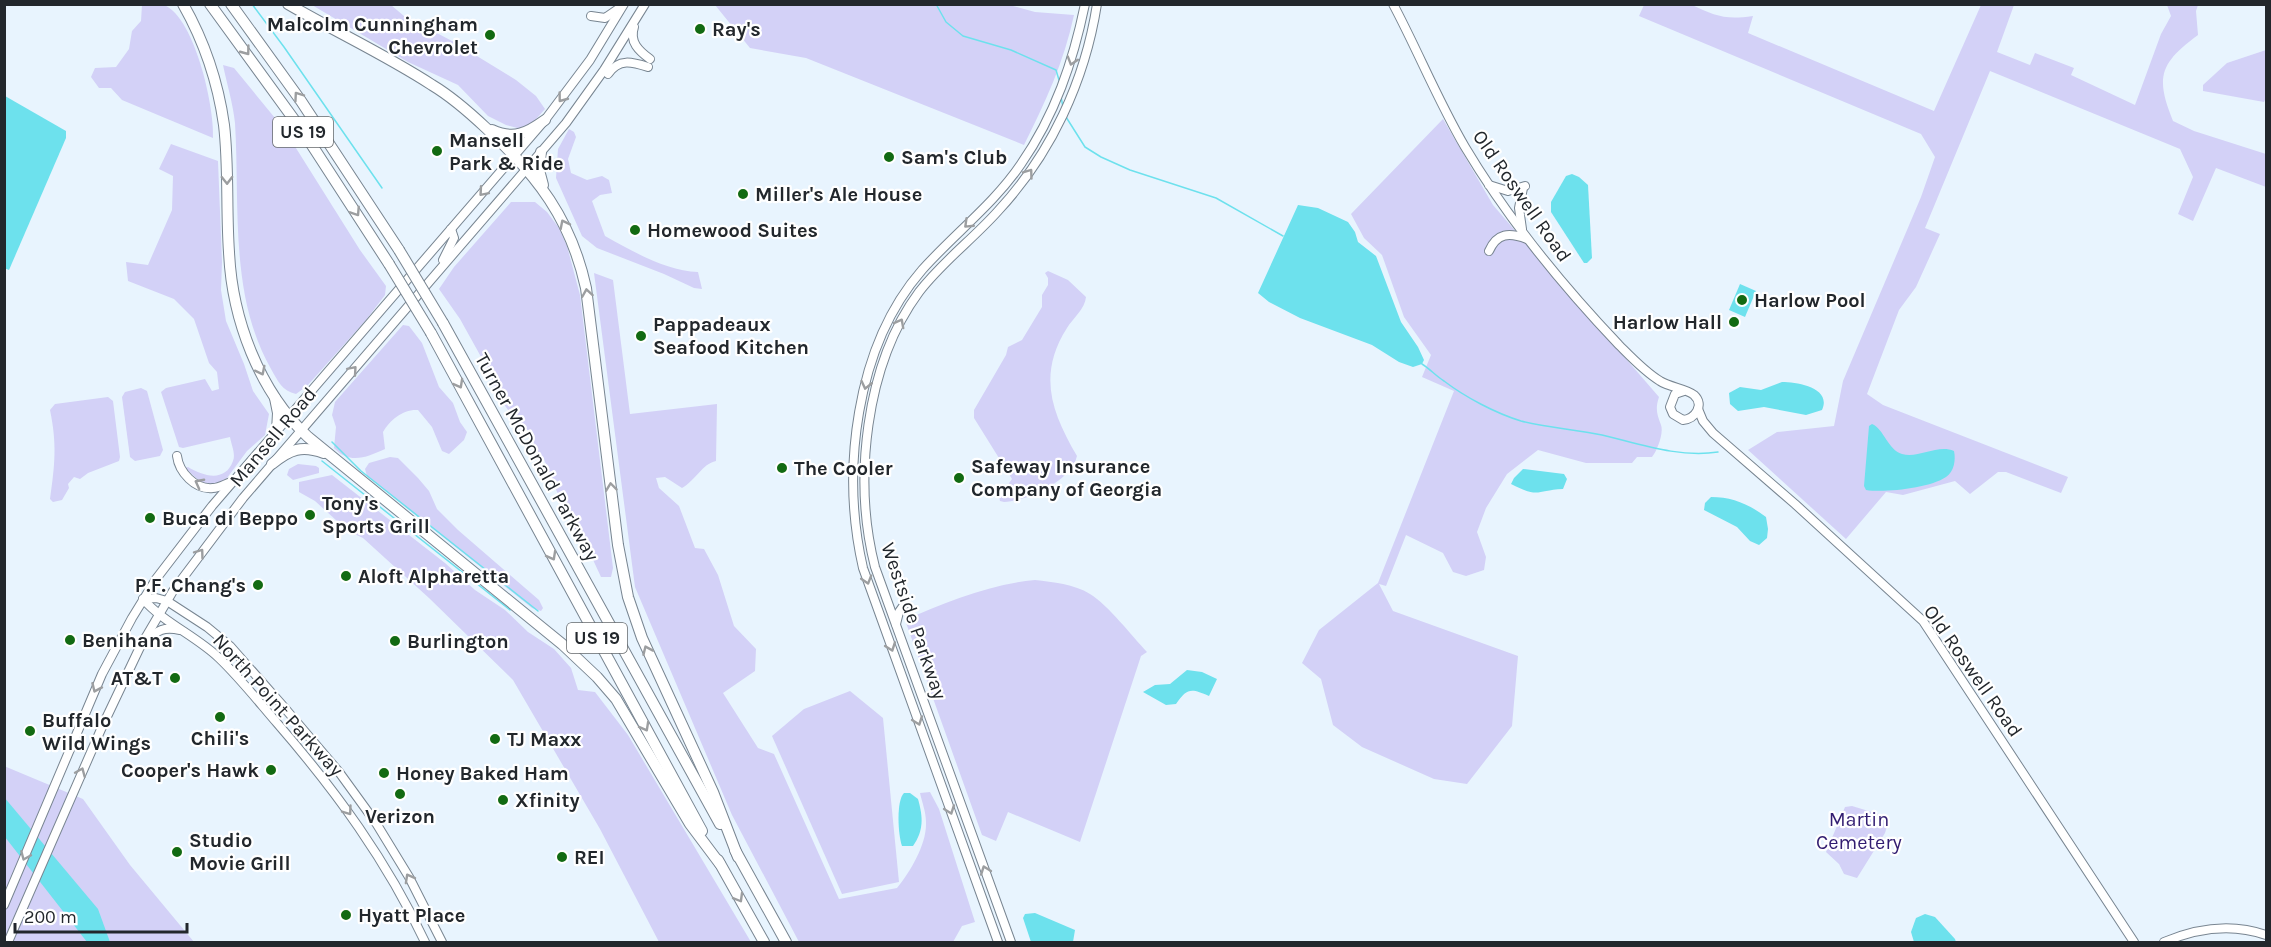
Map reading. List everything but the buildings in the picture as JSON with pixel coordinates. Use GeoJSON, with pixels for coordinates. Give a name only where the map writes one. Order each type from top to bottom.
{"type":"FeatureCollection","features":[{"type":"Feature","properties":{"kind":"highway"},"geometry":{"type":"LineString","coordinates":[[183,4],[198,33],[208,60],[222,111],[226,143],[229,262],[237,305],[249,346],[274,395],[301,430],[562,644],[597,677],[624,711],[690,824],[720,864]]}},
{"type":"Feature","properties":{"kind":"highway","name":"Turner McDonald Parkway"},"geometry":{"type":"LineString","coordinates":[[210,4],[300,126],[389,264],[430,333],[764,942]]}},
{"type":"Feature","properties":{"kind":"highway","name":"Turner McDonald Parkway"},"geometry":{"type":"LineString","coordinates":[[231,4],[307,110],[399,250],[443,323],[786,942]]}},
{"type":"Feature","properties":{"kind":"highway"},"geometry":{"type":"LineString","coordinates":[[288,4],[431,84],[462,106],[515,155],[547,193]]}},
{"type":"Feature","properties":{"kind":"highway"},"geometry":{"type":"LineString","coordinates":[[484,126],[504,135],[517,136],[528,132],[545,120]]}},
{"type":"Feature","properties":{"kind":"highway"},"geometry":{"type":"LineString","coordinates":[[541,152],[539,170],[547,193],[573,243],[586,288],[618,545],[632,612],[648,652],[713,792],[738,857]]}},
{"type":"Feature","properties":{"kind":"highway"},"geometry":{"type":"LineString","coordinates":[[274,395],[278,412],[277,431]]}},
{"type":"Feature","properties":{"kind":"highway"},"geometry":{"type":"LineString","coordinates":[[272,464],[285,453],[298,448],[312,449],[330,455]]}},
{"type":"Feature","properties":{"kind":"main road"},"geometry":{"type":"LineString","coordinates":[[591,16],[605,18],[623,4]]}},
{"type":"Feature","properties":{"kind":"main road","name":"Mansell Road"},"geometry":{"type":"LineString","coordinates":[[4,905],[102,674],[143,599],[182,544],[234,480],[545,120],[590,60],[623,4]]}},
{"type":"Feature","properties":{"kind":"main road","name":"Westside Parkway"},"geometry":{"type":"LineString","coordinates":[[998,942],[863,568],[852,497],[854,445],[868,377],[886,325],[909,286],[921,271],[999,193],[1028,154],[1065,83],[1075,52],[1085,4]]}},
{"type":"Feature","properties":{"kind":"main road","name":"Westside Parkway"},"geometry":{"type":"LineString","coordinates":[[1011,942],[896,625],[871,549],[864,496],[864,466],[868,430],[886,355],[901,322],[919,293],[942,265],[1007,201],[1045,148],[1063,115],[1078,78],[1091,36],[1097,4]]}},
{"type":"Feature","properties":{"kind":"main road","name":"Old Roswell Road"},"geometry":{"type":"LineString","coordinates":[[1393,4],[1446,113],[1489,185],[1525,236],[1622,348],[1660,381],[1696,397],[1703,421],[1713,433],[1923,621],[2134,942]]}},
{"type":"Feature","properties":{"kind":"main road"},"geometry":{"type":"LineString","coordinates":[[583,100],[595,92],[616,65],[628,62],[649,63],[638,49],[632,34],[644,6]]}},
{"type":"Feature","properties":{"kind":"main road","name":"Mansell Road"},"geometry":{"type":"LineString","coordinates":[[8,942],[57,826],[134,658],[167,601],[214,534],[272,464],[541,152],[583,100],[644,6]]}},
{"type":"Feature","properties":{"kind":"main road"},"geometry":{"type":"LineString","coordinates":[[1489,185],[1510,191],[1524,187],[1519,208],[1525,236],[1502,235],[1494,241],[1489,251]]}},
{"type":"Feature","properties":{"kind":"main road"},"geometry":{"type":"LineString","coordinates":[[436,274],[452,243],[451,229]]}},
{"type":"Feature","properties":{"kind":"main road","name":"Old Roswell Road"},"geometry":{"type":"LineString","coordinates":[[1660,381],[1673,414],[1679,419],[1713,433]]}},
{"type":"Feature","properties":{"kind":"main road"},"geometry":{"type":"LineString","coordinates":[[1670,402],[1675,394],[1684,391]]}},
{"type":"Feature","properties":{"kind":"main road"},"geometry":{"type":"LineString","coordinates":[[1685,420],[1695,416],[1698,409]]}},
{"type":"Feature","properties":{"kind":"main road"},"geometry":{"type":"LineString","coordinates":[[177,456],[178,465],[184,474],[201,486],[212,489],[234,480]]}},
{"type":"Feature","properties":{"kind":"main road","name":"North Point Parkway"},"geometry":{"type":"LineString","coordinates":[[143,599],[156,598],[167,601],[223,640],[283,706],[339,772],[376,823],[409,877],[442,942]]}},
{"type":"Feature","properties":{"kind":"main road","name":"North Point Parkway"},"geometry":{"type":"LineString","coordinates":[[143,599],[159,614],[219,658],[327,781],[363,831],[396,884],[425,942]]}},
{"type":"Feature","properties":{"kind":"main road"},"geometry":{"type":"LineString","coordinates":[[896,625],[899,612],[904,605]]}},
{"type":"Feature","properties":{"kind":"main road"},"geometry":{"type":"LineString","coordinates":[[134,658],[156,631],[171,628],[185,631]]}},
{"type":"Feature","properties":{"kind":"main road"},"geometry":{"type":"LineString","coordinates":[[271,717],[283,706]]}},
{"type":"Feature","properties":{"kind":"main road"},"geometry":{"type":"LineString","coordinates":[[2164,942],[2195,931],[2217,928],[2241,929],[2266,935]]}},
{"type":"Feature","properties":{"kind":"green space"},"geometry":{"type":"Polygon","coordinates":[[[161,4],[173,11],[183,24],[200,63],[206,85],[213,124],[213,138],[122,100],[111,88],[99,88],[91,77],[95,68],[116,67],[129,49],[132,31],[141,21],[142,5],[161,4]]]}},
{"type":"Feature","properties":{"kind":"green space"},"geometry":{"type":"Polygon","coordinates":[[[1012,4],[1035,12],[1074,15],[1053,82],[1024,145],[806,58],[750,48],[715,5],[1012,4]]]}},
{"type":"Feature","properties":{"kind":"green space"},"geometry":{"type":"Polygon","coordinates":[[[1690,4],[1720,16],[1735,18],[1753,16],[1748,33],[1934,111],[1981,5],[2014,5],[1997,52],[2030,65],[2035,53],[2074,68],[2071,75],[2135,105],[2161,34],[2171,16],[2167,5],[2198,5],[2196,11],[2198,35],[2176,54],[2164,72],[2163,82],[2167,106],[2173,121],[2194,131],[2266,154],[2266,187],[2216,168],[2193,221],[2178,214],[2193,177],[2180,149],[1990,71],[1925,228],[1940,234],[1916,287],[1899,310],[1867,394],[1883,405],[2068,477],[2061,493],[2006,472],[1998,472],[1970,494],[1955,481],[1903,495],[1886,492],[1846,539],[1748,450],[1777,432],[1834,426],[1843,381],[1921,197],[1935,157],[1921,134],[1639,16],[1644,5],[1690,4]]]}},
{"type":"Feature","properties":{"kind":"green space"},"geometry":{"type":"Polygon","coordinates":[[[312,5],[391,5],[404,16],[454,42],[516,80],[536,96],[545,109],[529,127],[521,129],[506,125],[488,116],[458,85],[408,62],[312,5]]]}},
{"type":"Feature","properties":{"kind":"green space"},"geometry":{"type":"Polygon","coordinates":[[[2266,50],[2266,98],[2264,102],[2203,91],[2203,85],[2227,63],[2266,50]]]}},
{"type":"Feature","properties":{"kind":"green space"},"geometry":{"type":"Polygon","coordinates":[[[223,65],[234,68],[284,129],[360,250],[386,286],[385,295],[366,320],[307,386],[296,394],[284,388],[276,378],[258,341],[248,311],[239,249],[235,123],[223,65]]]}},
{"type":"Feature","properties":{"kind":"green space"},"geometry":{"type":"Polygon","coordinates":[[[1443,119],[1493,205],[1659,397],[1657,411],[1662,428],[1660,442],[1652,457],[1637,457],[1632,463],[1586,463],[1538,450],[1507,474],[1486,508],[1477,532],[1486,557],[1484,570],[1466,576],[1453,572],[1443,553],[1406,535],[1386,586],[1379,584],[1393,611],[1518,656],[1512,726],[1467,784],[1434,779],[1362,747],[1333,725],[1321,679],[1302,663],[1319,630],[1378,583],[1454,391],[1422,377],[1431,355],[1404,317],[1382,255],[1364,238],[1351,214],[1443,119]]]}},
{"type":"Feature","properties":{"kind":"green space"},"geometry":{"type":"Polygon","coordinates":[[[569,129],[576,137],[568,159],[571,173],[587,180],[602,176],[609,180],[612,193],[600,195],[592,201],[605,236],[662,264],[698,272],[702,289],[694,288],[597,248],[582,236],[556,178],[558,149],[569,129]]]}},
{"type":"Feature","properties":{"kind":"green space"},"geometry":{"type":"Polygon","coordinates":[[[171,144],[218,161],[221,290],[226,321],[253,391],[269,414],[265,435],[247,451],[227,478],[220,483],[205,486],[185,468],[213,476],[225,472],[234,458],[230,437],[179,447],[161,392],[166,388],[205,379],[212,391],[219,389],[217,372],[209,363],[194,319],[174,299],[128,281],[126,262],[148,265],[172,210],[173,176],[159,169],[171,144]]]}},
{"type":"Feature","properties":{"kind":"green space"},"geometry":{"type":"Polygon","coordinates":[[[511,202],[535,202],[547,212],[559,228],[567,246],[580,295],[613,568],[611,577],[601,577],[588,549],[575,531],[572,519],[557,492],[544,459],[535,448],[531,433],[514,418],[497,395],[490,373],[460,319],[439,289],[454,267],[511,202]]]}},
{"type":"Feature","properties":{"kind":"green space"},"geometry":{"type":"Polygon","coordinates":[[[1048,271],[1068,280],[1086,297],[1083,306],[1058,345],[1052,362],[1050,378],[1055,409],[1077,456],[1066,474],[1047,488],[1025,498],[1004,502],[1000,501],[999,497],[1012,479],[974,418],[974,410],[1006,355],[1008,347],[1022,340],[1042,307],[1042,295],[1048,285],[1045,273],[1048,271]]]}},
{"type":"Feature","properties":{"kind":"green space"},"geometry":{"type":"Polygon","coordinates":[[[594,273],[613,280],[630,414],[717,404],[716,461],[707,465],[682,488],[665,477],[656,478],[659,488],[679,506],[695,548],[704,549],[718,575],[734,626],[756,649],[755,671],[723,693],[758,748],[774,754],[839,899],[897,888],[921,848],[926,822],[920,793],[930,792],[939,809],[975,922],[962,926],[953,942],[799,942],[732,815],[635,587],[594,273]]]}},
{"type":"Feature","properties":{"kind":"green space"},"geometry":{"type":"Polygon","coordinates":[[[403,325],[409,326],[422,343],[439,387],[453,403],[460,422],[467,432],[464,440],[449,454],[442,451],[432,427],[418,410],[412,410],[398,416],[383,432],[385,449],[365,457],[346,456],[334,448],[336,427],[332,415],[335,402],[403,325]]]}},
{"type":"Feature","properties":{"kind":"green space"},"geometry":{"type":"Polygon","coordinates":[[[141,388],[147,391],[163,450],[160,456],[135,461],[130,457],[122,397],[125,392],[141,388]]]}},
{"type":"Feature","properties":{"kind":"green space"},"geometry":{"type":"Polygon","coordinates":[[[108,397],[113,401],[119,461],[88,473],[80,479],[74,477],[68,484],[69,488],[62,500],[53,502],[50,499],[54,444],[50,410],[55,404],[108,397]]]}},
{"type":"Feature","properties":{"kind":"green space"},"geometry":{"type":"Polygon","coordinates":[[[390,457],[398,458],[418,478],[429,491],[437,509],[458,530],[539,600],[543,608],[541,611],[532,608],[367,476],[365,469],[369,463],[390,457]]]}},
{"type":"Feature","properties":{"kind":"green space"},"geometry":{"type":"Polygon","coordinates":[[[298,464],[316,466],[319,468],[319,473],[293,480],[287,475],[289,469],[298,464]]]}},
{"type":"Feature","properties":{"kind":"green space"},"geometry":{"type":"Polygon","coordinates":[[[332,475],[445,563],[475,590],[505,610],[528,632],[554,649],[571,668],[578,690],[595,692],[628,735],[751,942],[659,942],[600,829],[513,680],[429,598],[363,538],[348,531],[315,501],[299,492],[299,482],[332,475]]]}},
{"type":"Feature","properties":{"kind":"green space"},"geometry":{"type":"Polygon","coordinates":[[[1035,580],[1070,586],[1090,594],[1112,613],[1147,652],[1141,656],[1080,842],[1008,812],[996,841],[982,835],[905,620],[969,595],[1002,585],[1035,580]]]}},
{"type":"Feature","properties":{"kind":"green space"},"geometry":{"type":"Polygon","coordinates":[[[850,691],[883,718],[899,882],[842,894],[772,736],[804,709],[850,691]]]}},
{"type":"Feature","properties":{"kind":"green space"},"geometry":{"type":"Polygon","coordinates":[[[4,766],[83,799],[130,865],[194,942],[5,942],[4,766]]]}},
{"type":"Feature","properties":{"kind":"green space","name":"Martin Cemetery"},"geometry":{"type":"Polygon","coordinates":[[[1852,806],[1885,816],[1888,823],[1885,833],[1857,878],[1844,874],[1839,864],[1826,852],[1845,807],[1852,806]]]}},
{"type":"Feature","properties":{"kind":"water"},"geometry":{"type":"Polygon","coordinates":[[[5,96],[66,131],[66,138],[9,270],[4,268],[5,96]]]}},
{"type":"Feature","properties":{"kind":"water"},"geometry":{"type":"Polygon","coordinates":[[[1572,174],[1588,185],[1592,258],[1587,263],[1584,263],[1551,212],[1551,202],[1566,176],[1572,174]]]}},
{"type":"Feature","properties":{"kind":"water"},"geometry":{"type":"Polygon","coordinates":[[[1298,205],[1318,208],[1348,222],[1358,242],[1376,256],[1401,322],[1424,360],[1422,364],[1413,367],[1399,362],[1372,345],[1300,318],[1269,302],[1258,293],[1298,205]]]}},
{"type":"Feature","properties":{"kind":"water","name":"Harlow Pool"},"geometry":{"type":"Polygon","coordinates":[[[1740,284],[1756,291],[1745,317],[1729,310],[1740,284]]]}},
{"type":"Feature","properties":{"kind":"water"},"geometry":{"type":"Polygon","coordinates":[[[1782,382],[1804,385],[1818,391],[1824,402],[1822,410],[1806,415],[1764,407],[1738,411],[1730,404],[1729,393],[1740,387],[1761,390],[1782,382]]]}},
{"type":"Feature","properties":{"kind":"water"},"geometry":{"type":"Polygon","coordinates":[[[1872,424],[1880,430],[1897,452],[1902,454],[1914,455],[1941,449],[1954,451],[1953,469],[1939,481],[1919,487],[1866,490],[1864,486],[1869,426],[1872,424]]]}},
{"type":"Feature","properties":{"kind":"water"},"geometry":{"type":"Polygon","coordinates":[[[1523,469],[1564,474],[1567,479],[1563,489],[1528,491],[1511,484],[1523,469]]]}},
{"type":"Feature","properties":{"kind":"water"},"geometry":{"type":"Polygon","coordinates":[[[1711,497],[1740,502],[1766,517],[1767,538],[1759,545],[1750,541],[1737,527],[1704,510],[1705,503],[1711,497]]]}},
{"type":"Feature","properties":{"kind":"water"},"geometry":{"type":"Polygon","coordinates":[[[1187,670],[1202,672],[1217,679],[1209,696],[1190,691],[1183,695],[1176,704],[1166,705],[1143,692],[1155,685],[1170,684],[1187,670]]]}},
{"type":"Feature","properties":{"kind":"water"},"geometry":{"type":"Polygon","coordinates":[[[904,793],[910,793],[918,799],[921,812],[921,829],[913,846],[902,846],[901,841],[899,810],[904,793]]]}},
{"type":"Feature","properties":{"kind":"water"},"geometry":{"type":"Polygon","coordinates":[[[4,797],[98,909],[110,942],[87,942],[5,837],[4,797]]]}},
{"type":"Feature","properties":{"kind":"water"},"geometry":{"type":"Polygon","coordinates":[[[1035,913],[1075,930],[1073,942],[1031,942],[1023,918],[1025,914],[1035,913]]]}},
{"type":"Feature","properties":{"kind":"water"},"geometry":{"type":"Polygon","coordinates":[[[1925,914],[1935,917],[1956,942],[1914,942],[1911,932],[1916,918],[1925,914]]]}},
{"type":"Feature","properties":{"kind":"waterway"},"geometry":{"type":"LineString","coordinates":[[252,4],[382,188]]}},
{"type":"Feature","properties":{"kind":"waterway"},"geometry":{"type":"LineString","coordinates":[[936,4],[946,22],[963,36],[1011,50],[1056,70],[1059,80]]}},
{"type":"Feature","properties":{"kind":"waterway"},"geometry":{"type":"LineString","coordinates":[[1061,97],[1063,107]]}},
{"type":"Feature","properties":{"kind":"waterway"},"geometry":{"type":"LineString","coordinates":[[1066,117],[1085,147],[1101,157],[1130,170],[1216,198],[1283,236]]}},
{"type":"Feature","properties":{"kind":"waterway"},"geometry":{"type":"LineString","coordinates":[[1422,364],[1471,399],[1521,421],[1592,433],[1674,452],[1718,452]]}},
{"type":"Feature","properties":{"kind":"waterway"},"geometry":{"type":"LineString","coordinates":[[332,442],[361,471],[538,611]]}},
{"type":"Feature","properties":{"kind":"waterway"},"geometry":{"type":"LineString","coordinates":[[322,461],[510,610]]}},
{"type":"Feature","properties":{"kind":"place","name":"Ray's"},"geometry":{"type":"Point","coordinates":[700,29]}},
{"type":"Feature","properties":{"kind":"place","name":"Malcolm Cunningham Chevrolet"},"geometry":{"type":"Point","coordinates":[490,35]}},
{"type":"Feature","properties":{"kind":"place","name":"Mansell Park & Ride"},"geometry":{"type":"Point","coordinates":[437,151]}},
{"type":"Feature","properties":{"kind":"place","name":"Sam's Club"},"geometry":{"type":"Point","coordinates":[889,157]}},
{"type":"Feature","properties":{"kind":"place","name":"Miller's Ale House"},"geometry":{"type":"Point","coordinates":[743,194]}},
{"type":"Feature","properties":{"kind":"place","name":"Homewood Suites"},"geometry":{"type":"Point","coordinates":[635,230]}},
{"type":"Feature","properties":{"kind":"place","name":"Harlow Pool"},"geometry":{"type":"Point","coordinates":[1742,300]}},
{"type":"Feature","properties":{"kind":"place","name":"Harlow Hall"},"geometry":{"type":"Point","coordinates":[1734,322]}},
{"type":"Feature","properties":{"kind":"place","name":"Pappadeaux Seafood Kitchen"},"geometry":{"type":"Point","coordinates":[641,336]}},
{"type":"Feature","properties":{"kind":"place","name":"The Cooler"},"geometry":{"type":"Point","coordinates":[782,468]}},
{"type":"Feature","properties":{"kind":"place","name":"Safeway Insurance Company of Georgia"},"geometry":{"type":"Point","coordinates":[959,478]}},
{"type":"Feature","properties":{"kind":"place","name":"Tony's Sports Grill"},"geometry":{"type":"Point","coordinates":[310,515]}},
{"type":"Feature","properties":{"kind":"place","name":"Buca di Beppo"},"geometry":{"type":"Point","coordinates":[150,518]}},
{"type":"Feature","properties":{"kind":"place","name":"Aloft Alpharetta"},"geometry":{"type":"Point","coordinates":[346,576]}},
{"type":"Feature","properties":{"kind":"place","name":"P.F. Chang's"},"geometry":{"type":"Point","coordinates":[258,585]}},
{"type":"Feature","properties":{"kind":"place","name":"Benihana"},"geometry":{"type":"Point","coordinates":[70,640]}},
{"type":"Feature","properties":{"kind":"place","name":"Burlington"},"geometry":{"type":"Point","coordinates":[395,641]}},
{"type":"Feature","properties":{"kind":"place","name":"AT&T"},"geometry":{"type":"Point","coordinates":[175,678]}},
{"type":"Feature","properties":{"kind":"place","name":"Chili's"},"geometry":{"type":"Point","coordinates":[220,717]}},
{"type":"Feature","properties":{"kind":"place","name":"Buffalo Wild Wings"},"geometry":{"type":"Point","coordinates":[30,731]}},
{"type":"Feature","properties":{"kind":"place","name":"TJ Maxx"},"geometry":{"type":"Point","coordinates":[495,739]}},
{"type":"Feature","properties":{"kind":"place","name":"Cooper's Hawk"},"geometry":{"type":"Point","coordinates":[271,770]}},
{"type":"Feature","properties":{"kind":"place","name":"Honey Baked Ham"},"geometry":{"type":"Point","coordinates":[384,773]}},
{"type":"Feature","properties":{"kind":"place","name":"Verizon"},"geometry":{"type":"Point","coordinates":[400,794]}},
{"type":"Feature","properties":{"kind":"place","name":"Xfinity"},"geometry":{"type":"Point","coordinates":[503,800]}},
{"type":"Feature","properties":{"kind":"place","name":"Studio Movie Grill"},"geometry":{"type":"Point","coordinates":[177,852]}},
{"type":"Feature","properties":{"kind":"place","name":"REI"},"geometry":{"type":"Point","coordinates":[562,857]}},
{"type":"Feature","properties":{"kind":"place","name":"Hyatt Place"},"geometry":{"type":"Point","coordinates":[346,915]}}]}
